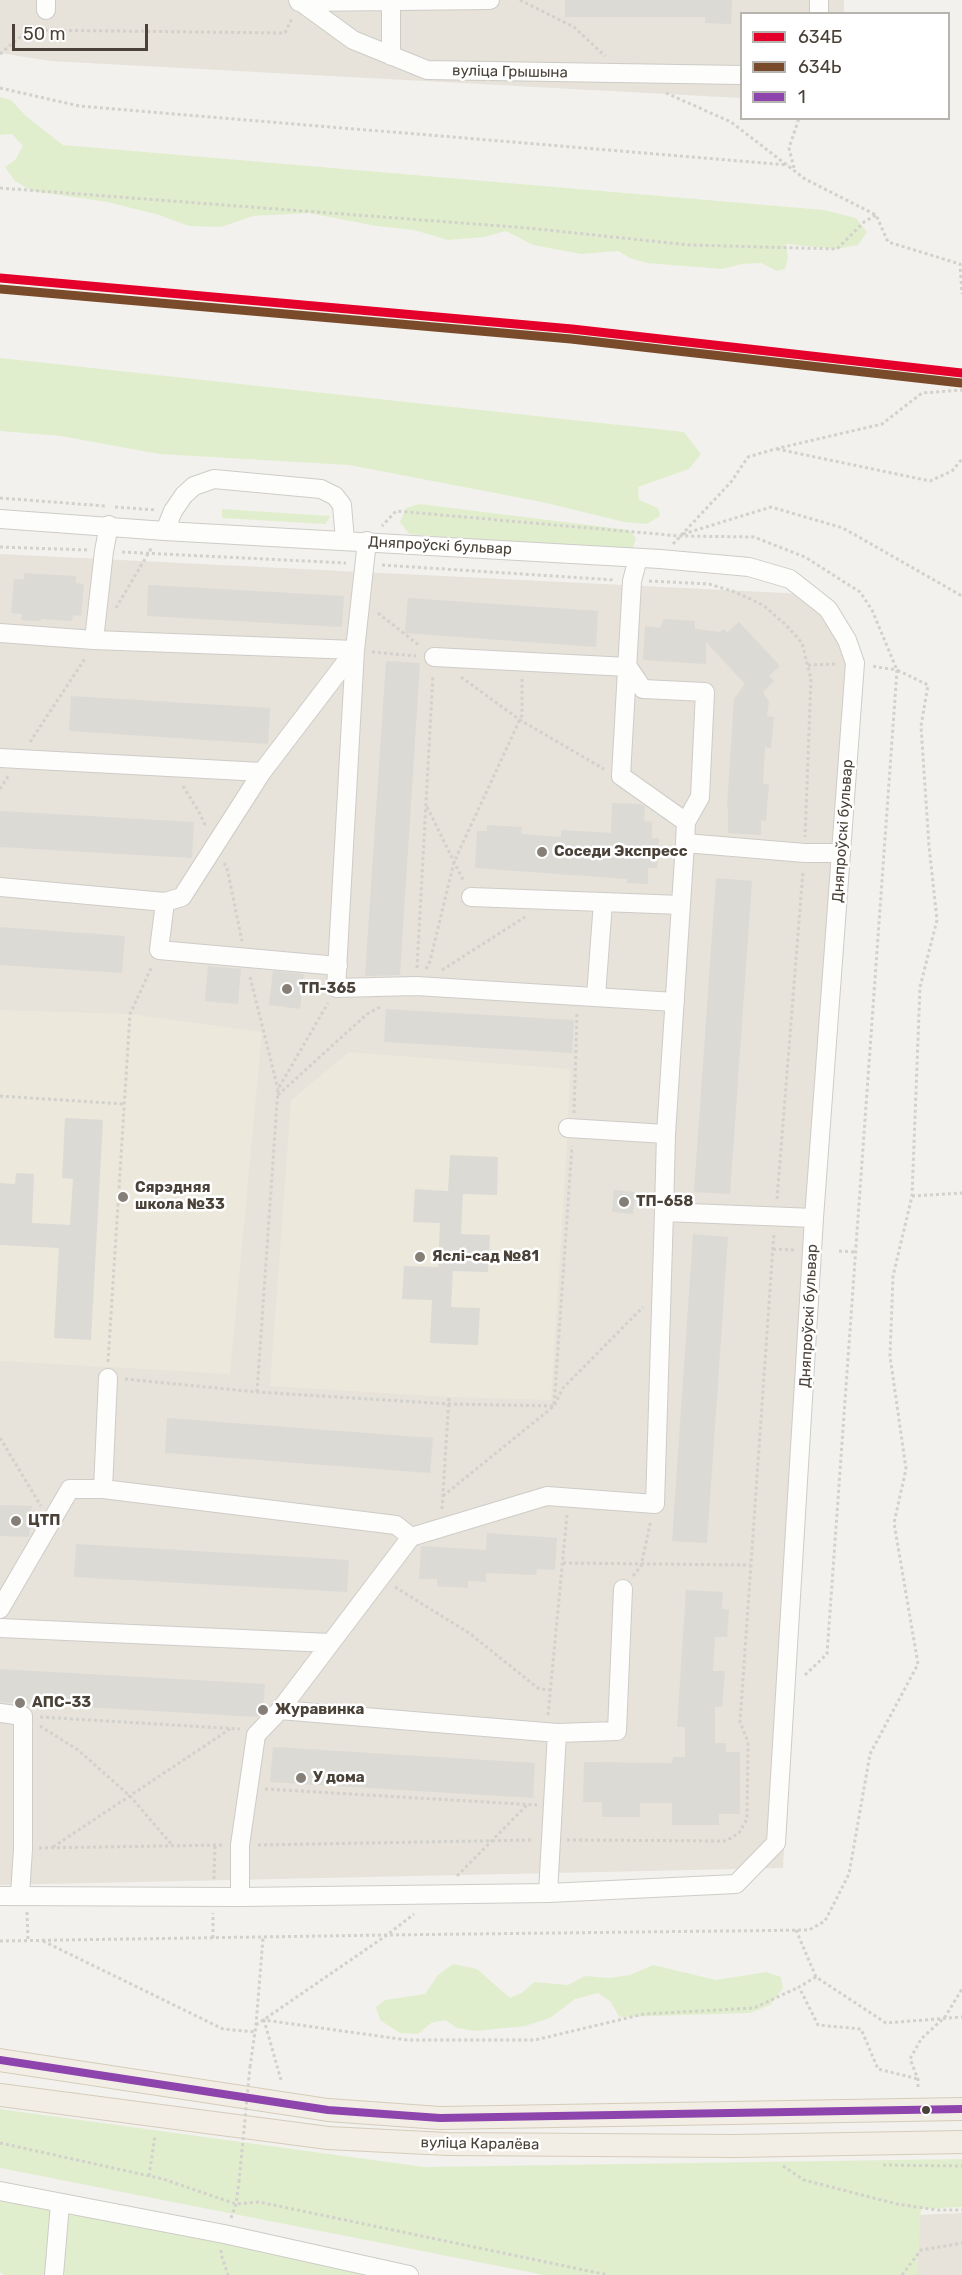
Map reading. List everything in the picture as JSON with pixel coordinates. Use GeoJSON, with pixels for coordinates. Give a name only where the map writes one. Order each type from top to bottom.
{"type":"FeatureCollection","features":[{"type":"Feature","properties":{"kind":"main road","name":"вуліца Каралёва"},"geometry":{"type":"LineString","coordinates":[[0,2060],[328,2110],[440,2118],[962,2109]]}},
{"type":"Feature","properties":{"kind":"main road","name":"вуліца Каралёва"},"geometry":{"type":"LineString","coordinates":[[0,2095],[328,2138],[447,2144],[735,2146],[962,2142]]}},
{"type":"Feature","properties":{"kind":"street"},"geometry":{"type":"LineString","coordinates":[[299,1],[490,0]]}},
{"type":"Feature","properties":{"kind":"street","name":"вуліца Грышына"},"geometry":{"type":"LineString","coordinates":[[299,1],[353,40],[427,70],[625,75],[740,75]]}},
{"type":"Feature","properties":{"kind":"street"},"geometry":{"type":"LineString","coordinates":[[390,2],[391,56]]}},
{"type":"Feature","properties":{"kind":"street"},"geometry":{"type":"LineString","coordinates":[[163,530],[184,495],[194,486],[214,480],[321,489],[335,496],[342,505],[345,540]]}},
{"type":"Feature","properties":{"kind":"street","name":"Дняпроўскі бульвар"},"geometry":{"type":"LineString","coordinates":[[0,519],[660,559],[749,567],[790,579],[828,609],[848,640],[855,663],[814,1218],[776,1843],[736,1884],[548,1893]]}},
{"type":"Feature","properties":{"kind":"street"},"geometry":{"type":"LineString","coordinates":[[95,640],[104,551],[109,525]]}},
{"type":"Feature","properties":{"kind":"street"},"geometry":{"type":"LineString","coordinates":[[367,541],[355,650],[336,988],[416,986],[675,1002]]}},
{"type":"Feature","properties":{"kind":"street"},"geometry":{"type":"LineString","coordinates":[[638,558],[632,580],[621,776],[686,822]]}},
{"type":"Feature","properties":{"kind":"street"},"geometry":{"type":"LineString","coordinates":[[0,633],[95,640],[355,650]]}},
{"type":"Feature","properties":{"kind":"street"},"geometry":{"type":"LineString","coordinates":[[0,887],[165,902],[182,897],[262,772],[355,650]]}},
{"type":"Feature","properties":{"kind":"street"},"geometry":{"type":"LineString","coordinates":[[434,657],[628,667]]}},
{"type":"Feature","properties":{"kind":"street"},"geometry":{"type":"LineString","coordinates":[[240,1897],[240,1845],[256,1735],[280,1710],[411,1537],[547,1496],[655,1503],[666,1134],[686,822],[700,797],[705,692],[644,689],[628,667]]}},
{"type":"Feature","properties":{"kind":"street"},"geometry":{"type":"LineString","coordinates":[[0,758],[262,772]]}},
{"type":"Feature","properties":{"kind":"street"},"geometry":{"type":"LineString","coordinates":[[685,843],[805,853],[841,853]]}},
{"type":"Feature","properties":{"kind":"street"},"geometry":{"type":"LineString","coordinates":[[471,897],[681,905]]}},
{"type":"Feature","properties":{"kind":"street"},"geometry":{"type":"LineString","coordinates":[[165,902],[159,950],[338,966]]}},
{"type":"Feature","properties":{"kind":"street"},"geometry":{"type":"LineString","coordinates":[[596,996],[603,902]]}},
{"type":"Feature","properties":{"kind":"street"},"geometry":{"type":"LineString","coordinates":[[571,1128],[666,1134]]}},
{"type":"Feature","properties":{"kind":"street"},"geometry":{"type":"LineString","coordinates":[[664,1212],[814,1218]]}},
{"type":"Feature","properties":{"kind":"street"},"geometry":{"type":"LineString","coordinates":[[103,1489],[108,1378]]}},
{"type":"Feature","properties":{"kind":"street"},"geometry":{"type":"LineString","coordinates":[[0,1609],[70,1490],[103,1489],[396,1525],[411,1537]]}},
{"type":"Feature","properties":{"kind":"street"},"geometry":{"type":"LineString","coordinates":[[280,1710],[552,1732],[617,1731],[622,1589]]}},
{"type":"Feature","properties":{"kind":"street"},"geometry":{"type":"LineString","coordinates":[[0,1628],[330,1643]]}},
{"type":"Feature","properties":{"kind":"street"},"geometry":{"type":"LineString","coordinates":[[0,1713],[23,1716],[24,1895]]}},
{"type":"Feature","properties":{"kind":"street"},"geometry":{"type":"LineString","coordinates":[[0,1896],[240,1897],[548,1893],[553,1807],[552,1732]]}},
{"type":"Feature","properties":{"kind":"street"},"geometry":{"type":"LineString","coordinates":[[0,2191],[224,2234],[409,2275]]}},
{"type":"Feature","properties":{"kind":"street"},"geometry":{"type":"LineString","coordinates":[[54,2275],[60,2204]]}},
{"type":"Feature","properties":{"kind":"path"},"geometry":{"type":"LineString","coordinates":[[520,0],[574,27],[625,75]]}},
{"type":"Feature","properties":{"kind":"path"},"geometry":{"type":"LineString","coordinates":[[0,54],[28,30],[285,33],[299,1]]}},
{"type":"Feature","properties":{"kind":"path"},"geometry":{"type":"LineString","coordinates":[[0,88],[79,106],[788,165]]}},
{"type":"Feature","properties":{"kind":"path"},"geometry":{"type":"LineString","coordinates":[[657,89],[731,122],[805,179],[876,215],[888,242],[960,264],[962,294]]}},
{"type":"Feature","properties":{"kind":"path"},"geometry":{"type":"LineString","coordinates":[[794,170],[789,148],[798,120]]}},
{"type":"Feature","properties":{"kind":"path"},"geometry":{"type":"LineString","coordinates":[[0,188],[528,228],[689,246],[837,249],[864,222],[876,215]]}},
{"type":"Feature","properties":{"kind":"path"},"geometry":{"type":"LineString","coordinates":[[660,559],[731,482],[748,457],[775,448],[882,424],[922,393],[962,390]]}},
{"type":"Feature","properties":{"kind":"path"},"geometry":{"type":"LineString","coordinates":[[775,448],[930,481],[952,471],[962,459]]}},
{"type":"Feature","properties":{"kind":"path"},"geometry":{"type":"LineString","coordinates":[[0,498],[173,512]]}},
{"type":"Feature","properties":{"kind":"path"},"geometry":{"type":"LineString","coordinates":[[680,536],[771,507],[843,528],[962,597]]}},
{"type":"Feature","properties":{"kind":"path"},"geometry":{"type":"LineString","coordinates":[[367,541],[396,511],[680,536],[754,537],[805,557],[860,592],[872,610],[897,670],[827,1654],[786,1692]]}},
{"type":"Feature","properties":{"kind":"path"},"geometry":{"type":"LineString","coordinates":[[114,611],[163,530]]}},
{"type":"Feature","properties":{"kind":"path"},"geometry":{"type":"LineString","coordinates":[[0,547],[363,564],[709,584],[735,592],[763,605],[786,625],[802,643],[812,679],[805,853],[773,1249],[740,1722],[748,1742],[747,1819],[739,1833],[726,1841],[551,1840],[23,1849]]}},
{"type":"Feature","properties":{"kind":"path"},"geometry":{"type":"LineString","coordinates":[[360,599],[520,720],[596,766],[621,776]]}},
{"type":"Feature","properties":{"kind":"path"},"geometry":{"type":"LineString","coordinates":[[0,789],[95,640]]}},
{"type":"Feature","properties":{"kind":"path"},"geometry":{"type":"LineString","coordinates":[[355,650],[434,657]]}},
{"type":"Feature","properties":{"kind":"path"},"geometry":{"type":"LineString","coordinates":[[416,986],[434,657]]}},
{"type":"Feature","properties":{"kind":"path"},"geometry":{"type":"LineString","coordinates":[[416,986],[430,961],[454,862],[522,715],[522,662]]}},
{"type":"Feature","properties":{"kind":"path"},"geometry":{"type":"LineString","coordinates":[[0,1941],[809,1930],[825,1921],[849,1874],[870,1754],[918,1664],[894,1523],[906,1469],[890,1356],[893,1276],[912,1196],[920,987],[938,920],[929,846],[921,726],[928,685],[897,670],[855,663],[808,666]]}},
{"type":"Feature","properties":{"kind":"path"},"geometry":{"type":"LineString","coordinates":[[171,767],[199,812],[227,868],[245,958],[278,1089],[257,1392]]}},
{"type":"Feature","properties":{"kind":"path"},"geometry":{"type":"LineString","coordinates":[[426,805],[471,897]]}},
{"type":"Feature","properties":{"kind":"path"},"geometry":{"type":"LineString","coordinates":[[159,950],[130,1014],[108,1378],[257,1392],[449,1404],[554,1406]]}},
{"type":"Feature","properties":{"kind":"path"},"geometry":{"type":"LineString","coordinates":[[278,1089],[336,988]]}},
{"type":"Feature","properties":{"kind":"path"},"geometry":{"type":"LineString","coordinates":[[554,1406],[578,995]]}},
{"type":"Feature","properties":{"kind":"path"},"geometry":{"type":"LineString","coordinates":[[0,1096],[124,1104]]}},
{"type":"Feature","properties":{"kind":"path"},"geometry":{"type":"LineString","coordinates":[[912,1196],[962,1193]]}},
{"type":"Feature","properties":{"kind":"path"},"geometry":{"type":"LineString","coordinates":[[773,1249],[802,1250]]}},
{"type":"Feature","properties":{"kind":"path"},"geometry":{"type":"LineString","coordinates":[[839,1251],[856,1252]]}},
{"type":"Feature","properties":{"kind":"path"},"geometry":{"type":"LineString","coordinates":[[442,1496],[554,1406],[563,1388],[662,1289]]}},
{"type":"Feature","properties":{"kind":"path"},"geometry":{"type":"LineString","coordinates":[[440,1528],[449,1397]]}},
{"type":"Feature","properties":{"kind":"path"},"geometry":{"type":"LineString","coordinates":[[0,1438],[51,1521]]}},
{"type":"Feature","properties":{"kind":"path"},"geometry":{"type":"LineString","coordinates":[[552,1732],[550,1690],[568,1498]]}},
{"type":"Feature","properties":{"kind":"path"},"geometry":{"type":"LineString","coordinates":[[622,1589],[641,1566],[655,1503]]}},
{"type":"Feature","properties":{"kind":"path"},"geometry":{"type":"LineString","coordinates":[[563,1563],[641,1566],[751,1565]]}},
{"type":"Feature","properties":{"kind":"path"},"geometry":{"type":"LineString","coordinates":[[380,1578],[469,1633],[539,1689],[550,1690]]}},
{"type":"Feature","properties":{"kind":"path"},"geometry":{"type":"LineString","coordinates":[[23,1716],[231,1728],[256,1735]]}},
{"type":"Feature","properties":{"kind":"path"},"geometry":{"type":"LineString","coordinates":[[23,1716],[78,1750],[130,1796],[173,1846]]}},
{"type":"Feature","properties":{"kind":"path"},"geometry":{"type":"LineString","coordinates":[[52,1848],[231,1728]]}},
{"type":"Feature","properties":{"kind":"path"},"geometry":{"type":"LineString","coordinates":[[248,1788],[553,1807]]}},
{"type":"Feature","properties":{"kind":"path"},"geometry":{"type":"LineString","coordinates":[[256,2025],[387,1935],[439,1895],[489,1841],[527,1805]]}},
{"type":"Feature","properties":{"kind":"path"},"geometry":{"type":"LineString","coordinates":[[24,1895],[28,1941]]}},
{"type":"Feature","properties":{"kind":"path"},"geometry":{"type":"LineString","coordinates":[[796,1930],[816,1977],[886,2024],[962,2017]]}},
{"type":"Feature","properties":{"kind":"path"},"geometry":{"type":"LineString","coordinates":[[228,2275],[221,2254],[224,2234],[236,2204],[239,2182],[263,1937]]}},
{"type":"Feature","properties":{"kind":"path"},"geometry":{"type":"LineString","coordinates":[[42,1941],[223,2029],[255,2032]]}},
{"type":"Feature","properties":{"kind":"path"},"geometry":{"type":"LineString","coordinates":[[264,2020],[407,2040],[535,2040],[644,2014],[754,2008],[816,1977]]}},
{"type":"Feature","properties":{"kind":"path"},"geometry":{"type":"LineString","coordinates":[[799,1987],[818,2025],[861,2029],[878,2069],[918,2079]]}},
{"type":"Feature","properties":{"kind":"path"},"geometry":{"type":"LineString","coordinates":[[918,2087],[918,2079],[910,2059],[921,2039],[945,2017],[962,1989]]}},
{"type":"Feature","properties":{"kind":"path"},"geometry":{"type":"LineString","coordinates":[[264,2020],[281,2080]]}},
{"type":"Feature","properties":{"kind":"path"},"geometry":{"type":"LineString","coordinates":[[149,2176],[155,2132]]}},
{"type":"Feature","properties":{"kind":"path"},"geometry":{"type":"LineString","coordinates":[[0,2143],[149,2176],[196,2189],[236,2204],[259,2202],[608,2275]]}},
{"type":"Feature","properties":{"kind":"path"},"geometry":{"type":"LineString","coordinates":[[779,2163],[804,2180],[825,2186],[897,2204],[937,2210],[962,2210]]}},
{"type":"Feature","properties":{"kind":"path"},"geometry":{"type":"LineString","coordinates":[[902,2275],[921,2250],[962,2243]]}},
{"type":"Feature","properties":{"kind":"path"},"geometry":{"type":"LineString","coordinates":[[581,2275],[583,2270]]}},
{"type":"Feature","properties":{"kind":"shaded area"},"geometry":{"type":"Polygon","coordinates":[[[0,0],[844,0],[844,12],[740,12],[740,98],[51,61],[0,53],[0,0]]]}},
{"type":"Feature","properties":{"kind":"shaded area"},"geometry":{"type":"Polygon","coordinates":[[[0,554],[804,594],[849,647],[783,1868],[0,1885],[0,554]]]}},
{"type":"Feature","properties":{"kind":"shaded area","name":"Сярэдняя школа №33"},"geometry":{"type":"Polygon","coordinates":[[[0,1010],[130,1014],[262,1032],[230,1374],[0,1361],[0,1010]]]}},
{"type":"Feature","properties":{"kind":"shaded area","name":"Яслі-сад №81"},"geometry":{"type":"Polygon","coordinates":[[[349,1052],[570,1069],[551,1400],[449,1397],[270,1386],[291,1100],[349,1052]]]}},
{"type":"Feature","properties":{"kind":"shaded area"},"geometry":{"type":"Polygon","coordinates":[[[962,2213],[962,2275],[915,2275],[918,2215],[962,2213]]]}},
{"type":"Feature","properties":{"kind":"green space"},"geometry":{"type":"Polygon","coordinates":[[[0,97],[11,100],[26,116],[63,145],[824,210],[856,218],[867,232],[858,245],[836,249],[786,244],[788,258],[785,269],[777,271],[761,263],[742,264],[722,269],[647,263],[630,258],[618,251],[581,254],[533,245],[506,231],[484,237],[448,240],[414,230],[376,226],[309,213],[253,216],[221,227],[189,226],[159,215],[107,202],[32,191],[15,181],[5,167],[15,160],[23,146],[12,134],[0,135],[0,97]]]}},
{"type":"Feature","properties":{"kind":"green space"},"geometry":{"type":"Polygon","coordinates":[[[0,358],[684,432],[701,454],[689,469],[638,487],[639,500],[658,508],[660,516],[647,524],[624,522],[542,502],[349,465],[159,454],[61,436],[0,431],[0,358]]]}},
{"type":"Feature","properties":{"kind":"green space"},"geometry":{"type":"Polygon","coordinates":[[[419,504],[629,530],[636,538],[632,551],[619,553],[409,534],[400,522],[406,508],[419,504]]]}},
{"type":"Feature","properties":{"kind":"green space"},"geometry":{"type":"Polygon","coordinates":[[[222,509],[330,516],[326,524],[222,518],[222,509]]]}},
{"type":"Feature","properties":{"kind":"green space"},"geometry":{"type":"Polygon","coordinates":[[[453,1964],[477,1969],[510,1998],[523,1992],[534,1982],[568,1985],[585,1976],[609,1978],[630,1975],[653,1965],[716,1980],[766,1972],[781,1977],[783,1988],[770,2005],[750,2013],[619,2017],[611,2002],[598,1993],[575,1999],[550,2018],[525,2026],[475,2031],[457,2028],[445,2020],[431,2023],[418,2034],[400,2033],[380,2020],[376,2007],[385,2000],[425,1994],[438,1975],[453,1964]]]}},
{"type":"Feature","properties":{"kind":"green space"},"geometry":{"type":"Polygon","coordinates":[[[0,2109],[424,2167],[962,2159],[962,2207],[921,2209],[917,2275],[544,2275],[0,2168],[0,2109]]]}},
{"type":"Feature","properties":{"kind":"green space"},"geometry":{"type":"Polygon","coordinates":[[[0,2198],[264,2250],[366,2275],[3,2275],[0,2272],[0,2198]]]}},
{"type":"Feature","properties":{"kind":"building"},"geometry":{"type":"Polygon","coordinates":[[[565,0],[732,0],[731,24],[705,23],[705,17],[565,17],[565,0]]]}},
{"type":"Feature","properties":{"kind":"building"},"geometry":{"type":"Polygon","coordinates":[[[24,573],[76,576],[76,583],[84,584],[81,616],[73,615],[72,621],[41,619],[41,621],[21,620],[22,614],[11,613],[14,579],[24,579],[24,573]]]}},
{"type":"Feature","properties":{"kind":"building"},"geometry":{"type":"Polygon","coordinates":[[[148,585],[344,596],[342,627],[147,616],[148,585]]]}},
{"type":"Feature","properties":{"kind":"building"},"geometry":{"type":"Polygon","coordinates":[[[408,598],[598,611],[596,647],[405,633],[408,598]]]}},
{"type":"Feature","properties":{"kind":"building"},"geometry":{"type":"Polygon","coordinates":[[[664,619],[695,621],[695,629],[720,632],[724,629],[727,633],[739,622],[780,666],[769,676],[774,681],[763,692],[769,702],[767,716],[774,717],[771,748],[765,747],[763,784],[769,784],[766,821],[761,820],[761,835],[728,833],[727,807],[734,699],[745,684],[706,642],[706,664],[643,660],[645,626],[660,628],[664,619]]]}},
{"type":"Feature","properties":{"kind":"building"},"geometry":{"type":"Polygon","coordinates":[[[386,661],[420,663],[400,975],[365,976],[386,661]]]}},
{"type":"Feature","properties":{"kind":"building"},"geometry":{"type":"Polygon","coordinates":[[[71,696],[270,708],[268,744],[69,731],[71,696]]]}},
{"type":"Feature","properties":{"kind":"building"},"geometry":{"type":"Polygon","coordinates":[[[612,803],[641,804],[645,807],[644,821],[652,822],[652,838],[659,838],[657,868],[648,868],[648,884],[627,883],[627,879],[475,868],[477,831],[487,831],[487,825],[522,827],[521,834],[561,837],[561,830],[611,833],[612,803]]]}},
{"type":"Feature","properties":{"kind":"building"},"geometry":{"type":"Polygon","coordinates":[[[0,811],[194,822],[192,858],[0,847],[0,811]]]}},
{"type":"Feature","properties":{"kind":"building"},"geometry":{"type":"Polygon","coordinates":[[[716,878],[752,881],[730,1194],[694,1192],[716,878]]]}},
{"type":"Feature","properties":{"kind":"building"},"geometry":{"type":"Polygon","coordinates":[[[0,927],[125,936],[122,973],[0,965],[0,927]]]}},
{"type":"Feature","properties":{"kind":"building"},"geometry":{"type":"Polygon","coordinates":[[[208,966],[241,969],[238,1004],[205,1001],[208,966]]]}},
{"type":"Feature","properties":{"kind":"building","name":"ТП-365"},"geometry":{"type":"Polygon","coordinates":[[[273,971],[304,974],[300,1009],[269,1005],[273,971]]]}},
{"type":"Feature","properties":{"kind":"building"},"geometry":{"type":"Polygon","coordinates":[[[386,1009],[574,1020],[572,1053],[384,1042],[386,1009]]]}},
{"type":"Feature","properties":{"kind":"building"},"geometry":{"type":"Polygon","coordinates":[[[65,1118],[103,1120],[91,1340],[54,1338],[59,1248],[0,1245],[0,1183],[15,1184],[16,1173],[34,1174],[32,1223],[70,1225],[73,1179],[62,1178],[65,1118]]]}},
{"type":"Feature","properties":{"kind":"building"},"geometry":{"type":"Polygon","coordinates":[[[450,1155],[498,1157],[497,1195],[463,1194],[461,1234],[490,1235],[488,1272],[453,1271],[451,1307],[480,1308],[478,1345],[430,1343],[432,1300],[402,1299],[404,1266],[438,1267],[440,1223],[413,1222],[415,1189],[448,1191],[450,1155]]]}},
{"type":"Feature","properties":{"kind":"building","name":"ТП-658"},"geometry":{"type":"Polygon","coordinates":[[[614,1190],[635,1192],[633,1214],[612,1212],[614,1190]]]}},
{"type":"Feature","properties":{"kind":"building"},"geometry":{"type":"Polygon","coordinates":[[[693,1234],[728,1237],[707,1543],[672,1541],[693,1234]]]}},
{"type":"Feature","properties":{"kind":"building"},"geometry":{"type":"Polygon","coordinates":[[[167,1418],[433,1438],[430,1473],[165,1453],[167,1418]]]}},
{"type":"Feature","properties":{"kind":"building","name":"ЦТП"},"geometry":{"type":"Polygon","coordinates":[[[0,1505],[32,1506],[29,1537],[0,1536],[0,1505]]]}},
{"type":"Feature","properties":{"kind":"building"},"geometry":{"type":"Polygon","coordinates":[[[487,1533],[557,1538],[555,1570],[537,1569],[536,1575],[486,1573],[486,1582],[468,1581],[468,1588],[437,1586],[437,1579],[419,1579],[421,1546],[486,1550],[487,1533]]]}},
{"type":"Feature","properties":{"kind":"building"},"geometry":{"type":"Polygon","coordinates":[[[76,1544],[349,1560],[347,1592],[74,1577],[76,1544]]]}},
{"type":"Feature","properties":{"kind":"building"},"geometry":{"type":"Polygon","coordinates":[[[686,1590],[723,1592],[722,1609],[729,1610],[727,1637],[715,1637],[713,1671],[725,1671],[722,1707],[715,1707],[715,1743],[726,1743],[726,1752],[740,1752],[740,1814],[719,1814],[719,1825],[672,1825],[672,1803],[640,1803],[640,1817],[602,1817],[602,1802],[583,1802],[584,1762],[672,1763],[673,1757],[685,1757],[685,1727],[677,1727],[686,1590]]]}},
{"type":"Feature","properties":{"kind":"building"},"geometry":{"type":"Polygon","coordinates":[[[0,1669],[265,1684],[263,1711],[257,1717],[0,1702],[0,1669]]]}},
{"type":"Feature","properties":{"kind":"building"},"geometry":{"type":"Polygon","coordinates":[[[273,1747],[535,1763],[533,1798],[270,1782],[273,1747]]]}},
{"type":"Feature","properties":{"kind":"transit line","name":"634Б"},"geometry":{"type":"LineString","coordinates":[[0,278],[572,329],[962,373]]}},
{"type":"Feature","properties":{"kind":"transit line","name":"634Ь"},"geometry":{"type":"LineString","coordinates":[[0,289],[571,339],[961,383]]}},
{"type":"Feature","properties":{"kind":"transit line","name":"1"},"geometry":{"type":"LineString","coordinates":[[0,2060],[328,2110],[440,2118],[962,2109]]}},
{"type":"Feature","properties":{"kind":"place","name":"Соседи Экспресс"},"geometry":{"type":"Point","coordinates":[542,852]}},
{"type":"Feature","properties":{"kind":"place","name":"ТП-365"},"geometry":{"type":"Point","coordinates":[287,989]}},
{"type":"Feature","properties":{"kind":"place","name":"Сярэдняя школа №33"},"geometry":{"type":"Point","coordinates":[123,1197]}},
{"type":"Feature","properties":{"kind":"place","name":"ТП-658"},"geometry":{"type":"Point","coordinates":[624,1202]}},
{"type":"Feature","properties":{"kind":"place","name":"Яслі-сад №81"},"geometry":{"type":"Point","coordinates":[420,1257]}},
{"type":"Feature","properties":{"kind":"place","name":"ЦТП"},"geometry":{"type":"Point","coordinates":[16,1521]}},
{"type":"Feature","properties":{"kind":"place","name":"АПС-33"},"geometry":{"type":"Point","coordinates":[20,1703]}},
{"type":"Feature","properties":{"kind":"place","name":"Журавинка"},"geometry":{"type":"Point","coordinates":[263,1710]}},
{"type":"Feature","properties":{"kind":"place","name":"У дома"},"geometry":{"type":"Point","coordinates":[301,1778]}}]}
